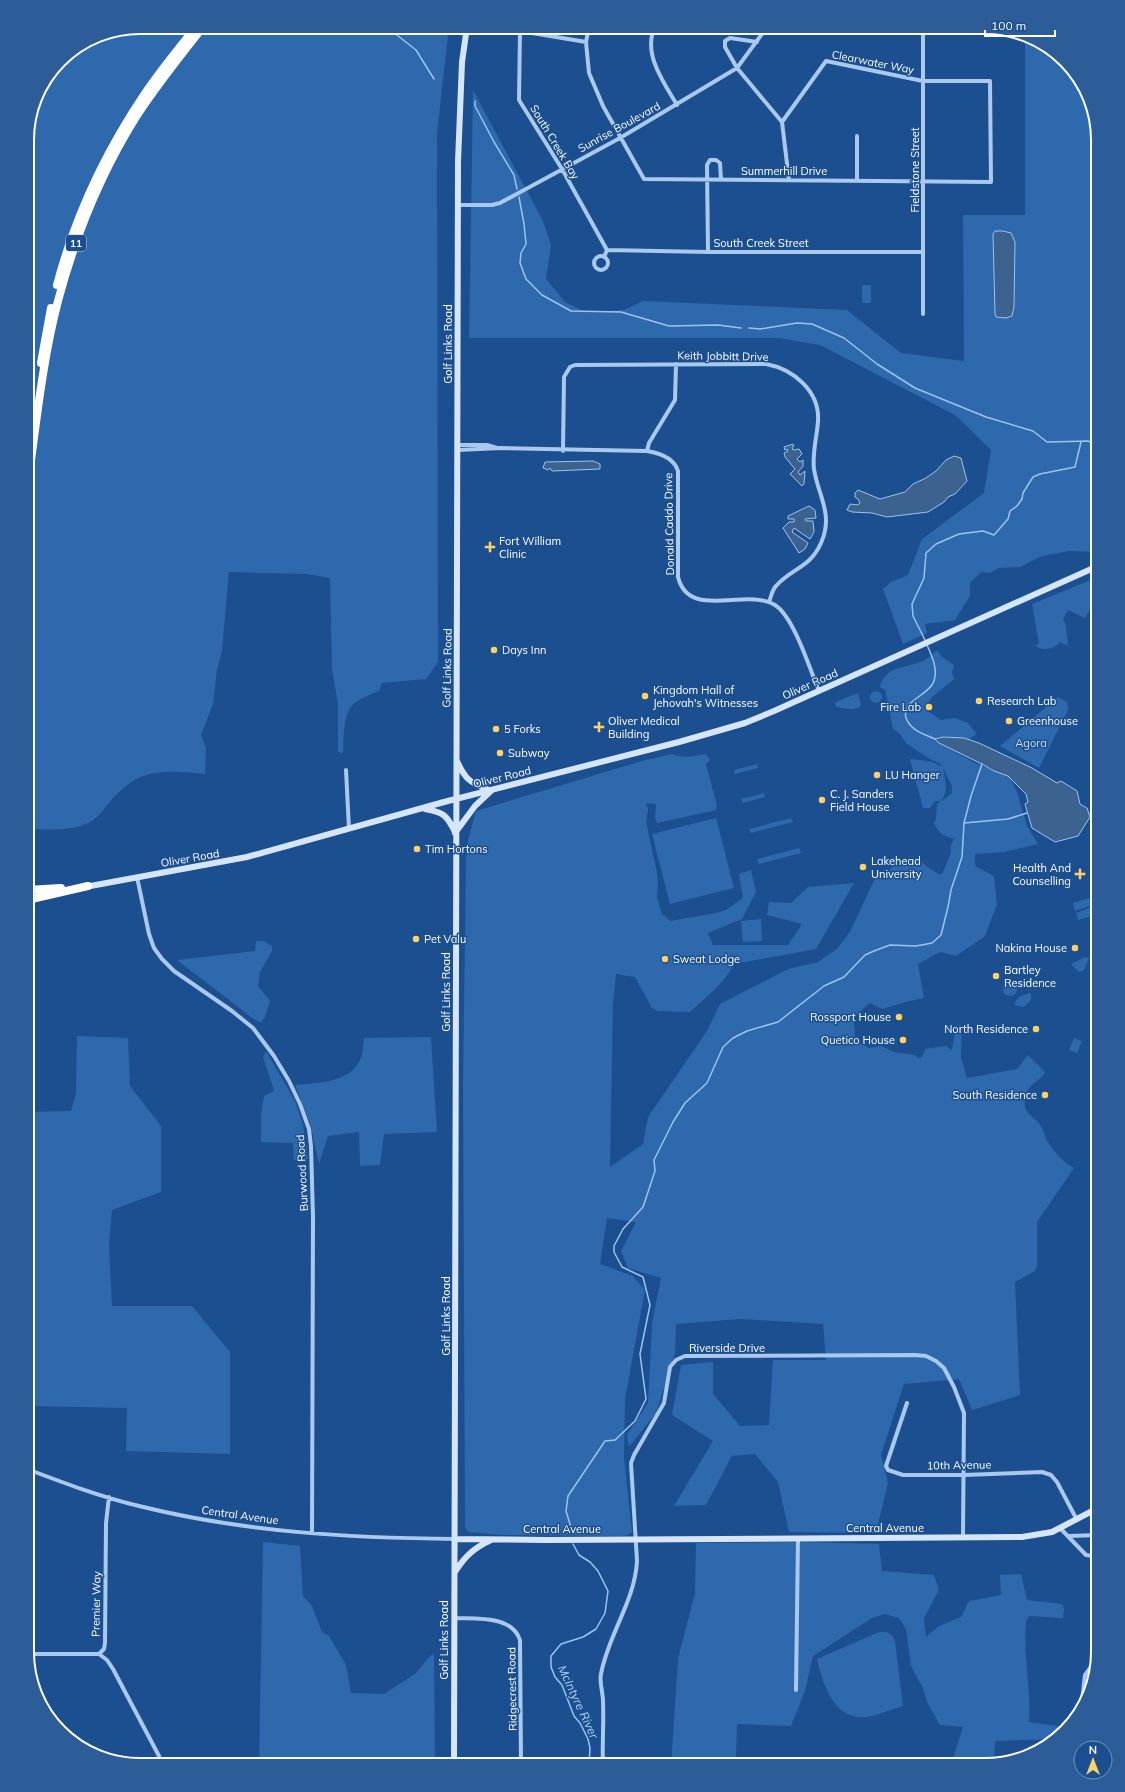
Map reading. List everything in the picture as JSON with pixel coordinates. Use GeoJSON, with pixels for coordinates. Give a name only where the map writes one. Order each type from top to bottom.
{"type":"FeatureCollection","features":[{"type":"Feature","properties":{"kind":"highway","name":"11"},"geometry":{"type":"LineString","coordinates":[[34,405],[46,330],[61,269],[85,203],[116,140],[131,114],[167,63],[190,34]]}},
{"type":"Feature","properties":{"kind":"highway","name":"11"},"geometry":{"type":"LineString","coordinates":[[34,445],[53,325],[63,282],[80,233],[103,177],[136,118],[170,69],[198,34]]}},
{"type":"Feature","properties":{"kind":"highway"},"geometry":{"type":"LineString","coordinates":[[34,890],[88,886]]}},
{"type":"Feature","properties":{"kind":"highway"},"geometry":{"type":"LineString","coordinates":[[34,898],[88,886]]}},
{"type":"Feature","properties":{"kind":"main road","name":"Golf Links Road"},"geometry":{"type":"LineString","coordinates":[[454,1758],[454,1573],[456,1539],[457,925],[455,833],[458,205],[462,62],[466,34]]}},
{"type":"Feature","properties":{"kind":"main road","name":"Oliver Road"},"geometry":{"type":"LineString","coordinates":[[34,895],[247,857],[422,808],[722,730],[752,720],[916,649],[1091,569]]}},
{"type":"Feature","properties":{"kind":"main road"},"geometry":{"type":"LineString","coordinates":[[422,808],[433,810],[447,817],[455,833],[475,806],[491,790],[476,785],[466,779],[456,757]]}},
{"type":"Feature","properties":{"kind":"main road","name":"Central Avenue"},"geometry":{"type":"LineString","coordinates":[[456,1539],[1032,1536],[1052,1532],[1091,1512]]}},
{"type":"Feature","properties":{"kind":"main road"},"geometry":{"type":"LineString","coordinates":[[454,1573],[463,1560],[476,1547],[492,1539]]}},
{"type":"Feature","properties":{"kind":"street","name":"South Creek Bay"},"geometry":{"type":"LineString","coordinates":[[520,34],[519,100],[562,169],[607,250]]}},
{"type":"Feature","properties":{"kind":"street","name":"South Creek Bay"},"geometry":{"type":"LineString","coordinates":[[538,34],[586,42]]}},
{"type":"Feature","properties":{"kind":"street","name":"Summerhill Drive"},"geometry":{"type":"LineString","coordinates":[[588,34],[586,42],[589,73],[603,106],[644,179],[924,180],[991,182],[990,82]]}},
{"type":"Feature","properties":{"kind":"street"},"geometry":{"type":"LineString","coordinates":[[651,34],[652,59],[677,105]]}},
{"type":"Feature","properties":{"kind":"street","name":"Sunrise Boulevard"},"geometry":{"type":"LineString","coordinates":[[458,205],[492,205],[500,203],[620,138],[737,68],[762,34]]}},
{"type":"Feature","properties":{"kind":"street","name":"Fieldstone Street"},"geometry":{"type":"LineString","coordinates":[[923,34],[923,314]]}},
{"type":"Feature","properties":{"kind":"street"},"geometry":{"type":"LineString","coordinates":[[757,42],[734,38],[725,41],[725,47],[737,68],[782,122],[789,180]]}},
{"type":"Feature","properties":{"kind":"street","name":"Clearwater Way"},"geometry":{"type":"LineString","coordinates":[[782,122],[826,61],[923,81],[990,82]]}},
{"type":"Feature","properties":{"kind":"street"},"geometry":{"type":"LineString","coordinates":[[857,136],[857,180]]}},
{"type":"Feature","properties":{"kind":"street"},"geometry":{"type":"LineString","coordinates":[[708,252],[707,180],[708,163],[713,160],[720,163],[721,180]]}},
{"type":"Feature","properties":{"kind":"street"},"geometry":{"type":"LineString","coordinates":[[604,257],[607,250]]}},
{"type":"Feature","properties":{"kind":"street","name":"South Creek Street"},"geometry":{"type":"LineString","coordinates":[[607,250],[708,252],[923,252]]}},
{"type":"Feature","properties":{"kind":"street","name":"Keith Jobbitt Drive"},"geometry":{"type":"LineString","coordinates":[[563,451],[564,377],[570,367],[580,363],[766,364],[786,369],[798,378],[811,392],[814,401],[818,421],[813,457],[814,468],[825,506],[825,531],[822,542],[813,557],[802,568],[775,587],[768,602]]}},
{"type":"Feature","properties":{"kind":"street"},"geometry":{"type":"LineString","coordinates":[[647,451],[649,443],[675,400],[676,364]]}},
{"type":"Feature","properties":{"kind":"street","name":"Donald Caddo Drive"},"geometry":{"type":"LineString","coordinates":[[458,448],[487,446],[563,451],[647,451],[657,453],[673,463],[678,471],[678,577],[684,591],[688,595],[700,600],[757,600],[768,602]]}},
{"type":"Feature","properties":{"kind":"street"},"geometry":{"type":"LineString","coordinates":[[768,602],[775,605],[786,616],[819,691]]}},
{"type":"Feature","properties":{"kind":"street"},"geometry":{"type":"LineString","coordinates":[[346,770],[349,829]]}},
{"type":"Feature","properties":{"kind":"street","name":"Burwood Road"},"geometry":{"type":"LineString","coordinates":[[137,877],[149,934],[154,948],[174,971],[232,1011],[253,1028],[270,1049],[289,1081],[300,1104],[309,1129],[312,1146],[313,1217],[312,1534]]}},
{"type":"Feature","properties":{"kind":"street","name":"Riverside Drive"},"geometry":{"type":"LineString","coordinates":[[603,1758],[603,1701],[600,1675],[610,1639],[621,1618],[636,1576],[636,1539],[631,1474],[632,1459],[664,1403],[670,1367],[676,1360],[685,1356],[926,1356],[936,1361],[944,1368],[954,1387],[964,1413],[963,1537]]}},
{"type":"Feature","properties":{"kind":"street","name":"10th Avenue"},"geometry":{"type":"LineString","coordinates":[[907,1403],[886,1466],[888,1470],[903,1475],[964,1475],[1042,1472],[1051,1475],[1057,1482],[1077,1520]]}},
{"type":"Feature","properties":{"kind":"street","name":"Central Avenue"},"geometry":{"type":"LineString","coordinates":[[34,1472],[60,1482],[139,1506],[199,1519],[255,1528],[312,1534],[456,1539]]}},
{"type":"Feature","properties":{"kind":"street","name":"Premier Way"},"geometry":{"type":"LineString","coordinates":[[99,1654],[104,1649],[105,1643],[106,1523],[109,1497]]}},
{"type":"Feature","properties":{"kind":"street"},"geometry":{"type":"LineString","coordinates":[[1060,1528],[1086,1555],[1091,1556]]}},
{"type":"Feature","properties":{"kind":"street"},"geometry":{"type":"LineString","coordinates":[[1069,1536],[1091,1535]]}},
{"type":"Feature","properties":{"kind":"street"},"geometry":{"type":"LineString","coordinates":[[796,1690],[798,1538]]}},
{"type":"Feature","properties":{"kind":"street","name":"Ridgecrest Road"},"geometry":{"type":"LineString","coordinates":[[454,1618],[501,1621],[512,1627],[520,1640],[521,1758]]}},
{"type":"Feature","properties":{"kind":"street"},"geometry":{"type":"LineString","coordinates":[[34,1654],[99,1654],[107,1660],[160,1758]]}},
{"type":"Feature","properties":{"kind":"street"},"geometry":{"type":"LineString","coordinates":[[1083,1691],[1085,1675],[1089,1669]]}},
{"type":"Feature","properties":{"kind":"green space"},"geometry":{"type":"Polygon","coordinates":[[[448,34],[437,133],[438,662],[426,679],[382,683],[379,691],[365,697],[351,706],[346,718],[343,753],[338,752],[338,704],[332,670],[330,578],[307,574],[229,572],[222,650],[217,670],[213,704],[201,735],[206,748],[205,774],[163,772],[146,775],[138,778],[125,787],[92,821],[74,828],[34,829],[34,133],[38,112],[48,87],[60,70],[70,60],[87,48],[99,42],[126,35],[448,34]]]}},
{"type":"Feature","properties":{"kind":"green space"},"geometry":{"type":"Polygon","coordinates":[[[1025,42],[1044,52],[1065,70],[1080,93],[1090,126],[1091,552],[1069,551],[1042,556],[1020,567],[999,568],[990,573],[981,572],[970,583],[970,596],[955,620],[925,624],[927,633],[903,644],[883,589],[891,582],[908,575],[922,539],[984,493],[991,450],[955,415],[820,345],[779,338],[469,338],[473,90],[543,221],[551,245],[546,279],[565,302],[585,312],[624,310],[643,301],[847,310],[901,353],[964,361],[963,215],[1025,215],[1025,42]]]}},
{"type":"Feature","properties":{"kind":"green space"},"geometry":{"type":"Polygon","coordinates":[[[862,285],[871,285],[871,303],[862,303],[862,285]]]}},
{"type":"Feature","properties":{"kind":"green space"},"geometry":{"type":"Polygon","coordinates":[[[1091,580],[1091,608],[1085,618],[1068,610],[1063,619],[1066,625],[1068,646],[1060,642],[1048,649],[1035,645],[1039,644],[1032,604],[1091,580]]]}},
{"type":"Feature","properties":{"kind":"green space"},"geometry":{"type":"Polygon","coordinates":[[[937,650],[941,656],[954,665],[952,672],[954,679],[931,698],[925,709],[941,720],[955,718],[968,723],[977,734],[948,748],[975,763],[1009,776],[1017,792],[1027,826],[1038,844],[1004,852],[975,854],[975,866],[994,876],[997,904],[985,936],[956,956],[940,952],[918,964],[924,998],[882,1009],[870,1003],[854,1017],[855,1037],[860,1043],[869,1048],[881,1046],[894,1052],[915,1055],[918,1058],[922,1057],[925,1049],[946,1046],[952,1050],[956,1027],[959,1025],[962,1026],[961,1057],[967,1078],[1017,1069],[1028,1055],[1045,1072],[1027,1092],[1025,1099],[1026,1109],[1043,1129],[1046,1139],[1055,1152],[1066,1163],[1074,1168],[1037,1222],[1037,1266],[1035,1271],[1015,1282],[1020,1395],[972,1410],[959,1379],[904,1384],[881,1455],[888,1483],[876,1533],[789,1532],[778,1482],[755,1454],[732,1456],[706,1505],[674,1506],[713,1441],[672,1415],[681,1365],[713,1362],[713,1394],[740,1426],[769,1425],[773,1360],[826,1360],[823,1324],[741,1319],[676,1324],[675,1353],[656,1413],[629,1447],[627,1435],[648,1403],[652,1324],[661,1278],[628,1268],[621,1251],[636,1222],[607,1218],[600,1264],[633,1276],[645,1290],[625,1399],[624,1457],[632,1532],[628,1535],[622,1536],[502,1535],[468,1532],[465,1527],[463,1083],[466,858],[468,840],[476,811],[642,761],[672,754],[685,757],[706,754],[710,760],[706,764],[717,806],[716,810],[657,823],[655,818],[656,804],[646,803],[648,810],[646,822],[657,873],[657,897],[662,915],[670,921],[726,910],[743,898],[739,874],[751,870],[756,892],[742,919],[708,933],[713,945],[788,945],[802,924],[767,915],[769,902],[791,903],[808,887],[854,883],[816,949],[734,964],[720,984],[690,1012],[658,1011],[652,1008],[635,977],[616,974],[613,1004],[610,1167],[643,1144],[648,1117],[707,1031],[720,1004],[788,969],[818,962],[837,949],[851,930],[875,878],[889,870],[895,864],[921,862],[938,874],[942,874],[951,853],[951,845],[954,839],[942,834],[934,823],[936,819],[937,804],[952,793],[952,786],[943,768],[946,789],[941,801],[935,801],[930,808],[923,808],[910,759],[928,761],[942,767],[939,763],[928,758],[906,743],[900,734],[893,729],[885,690],[880,687],[882,680],[892,671],[919,663],[930,657],[937,650]]]}},
{"type":"Feature","properties":{"kind":"green space"},"geometry":{"type":"Polygon","coordinates":[[[874,691],[878,691],[882,697],[878,703],[874,703],[870,699],[870,695],[874,691]]]}},
{"type":"Feature","properties":{"kind":"green space"},"geometry":{"type":"Polygon","coordinates":[[[858,693],[861,706],[858,708],[848,709],[835,706],[836,702],[858,693]]]}},
{"type":"Feature","properties":{"kind":"green space","name":"Agora"},"geometry":{"type":"Polygon","coordinates":[[[1058,697],[1067,702],[1068,710],[1039,768],[1000,746],[1058,697]]]}},
{"type":"Feature","properties":{"kind":"green space"},"geometry":{"type":"Polygon","coordinates":[[[757,764],[758,768],[735,774],[734,770],[757,764]]]}},
{"type":"Feature","properties":{"kind":"green space"},"geometry":{"type":"Polygon","coordinates":[[[764,793],[765,797],[743,803],[741,799],[764,793]]]}},
{"type":"Feature","properties":{"kind":"green space"},"geometry":{"type":"Polygon","coordinates":[[[716,818],[734,888],[670,904],[652,834],[716,818]]]}},
{"type":"Feature","properties":{"kind":"green space"},"geometry":{"type":"Polygon","coordinates":[[[791,818],[793,822],[751,833],[749,829],[791,818]]]}},
{"type":"Feature","properties":{"kind":"green space"},"geometry":{"type":"Polygon","coordinates":[[[799,848],[801,853],[759,864],[757,859],[799,848]]]}},
{"type":"Feature","properties":{"kind":"green space"},"geometry":{"type":"Polygon","coordinates":[[[1089,898],[1091,905],[1075,911],[1073,903],[1089,898]]]}},
{"type":"Feature","properties":{"kind":"green space"},"geometry":{"type":"Polygon","coordinates":[[[1091,907],[1091,916],[1078,920],[1076,913],[1091,907]]]}},
{"type":"Feature","properties":{"kind":"green space"},"geometry":{"type":"Polygon","coordinates":[[[761,919],[762,941],[743,942],[741,921],[761,919]]]}},
{"type":"Feature","properties":{"kind":"green space"},"geometry":{"type":"Polygon","coordinates":[[[256,941],[264,941],[272,946],[272,951],[260,972],[258,986],[270,1001],[265,1017],[261,1022],[255,1020],[177,960],[255,951],[256,941]]]}},
{"type":"Feature","properties":{"kind":"green space"},"geometry":{"type":"Polygon","coordinates":[[[1085,957],[1089,958],[1084,970],[1079,972],[1071,964],[1085,957]]]}},
{"type":"Feature","properties":{"kind":"green space"},"geometry":{"type":"Polygon","coordinates":[[[1007,982],[1013,982],[1017,986],[1017,992],[1013,996],[1007,996],[1003,992],[1003,986],[1007,982]]]}},
{"type":"Feature","properties":{"kind":"green space"},"geometry":{"type":"Polygon","coordinates":[[[1029,993],[1031,994],[1031,1000],[1024,1007],[1015,1005],[1015,1002],[1019,997],[1029,993]]]}},
{"type":"Feature","properties":{"kind":"green space"},"geometry":{"type":"Polygon","coordinates":[[[77,1036],[128,1038],[130,1086],[161,1126],[161,1192],[112,1210],[109,1245],[112,1306],[192,1306],[230,1352],[230,1454],[126,1451],[127,1408],[34,1406],[34,1112],[71,1111],[76,1094],[77,1036]]]}},
{"type":"Feature","properties":{"kind":"green space"},"geometry":{"type":"Polygon","coordinates":[[[431,1037],[437,1132],[384,1134],[380,1165],[360,1166],[359,1132],[328,1136],[319,1164],[310,1123],[295,1085],[332,1080],[349,1073],[355,1068],[360,1060],[364,1038],[431,1037]]]}},
{"type":"Feature","properties":{"kind":"green space"},"geometry":{"type":"Polygon","coordinates":[[[1074,1038],[1082,1041],[1077,1053],[1069,1050],[1074,1038]]]}},
{"type":"Feature","properties":{"kind":"green space"},"geometry":{"type":"Polygon","coordinates":[[[266,1051],[295,1101],[303,1125],[308,1159],[294,1160],[293,1143],[261,1142],[261,1113],[264,1096],[274,1091],[263,1057],[266,1051]]]}},
{"type":"Feature","properties":{"kind":"green space"},"geometry":{"type":"Polygon","coordinates":[[[263,1542],[300,1546],[303,1596],[312,1606],[322,1632],[329,1636],[346,1665],[351,1693],[384,1694],[416,1673],[430,1656],[434,1654],[435,1758],[259,1758],[263,1542]]]}},
{"type":"Feature","properties":{"kind":"green space"},"geometry":{"type":"Polygon","coordinates":[[[806,1542],[879,1544],[882,1571],[934,1575],[939,1590],[924,1618],[926,1637],[939,1626],[961,1617],[969,1601],[1001,1595],[1000,1575],[1021,1574],[1027,1600],[1062,1604],[1064,1608],[1063,1618],[1029,1616],[1026,1622],[1025,1634],[1029,1722],[1061,1726],[1045,1739],[995,1741],[994,1757],[953,1758],[963,1727],[940,1725],[927,1702],[923,1688],[911,1666],[906,1629],[899,1618],[885,1614],[872,1618],[813,1656],[805,1691],[791,1726],[737,1724],[736,1756],[738,1758],[671,1758],[678,1659],[695,1593],[696,1543],[806,1542]]]}},
{"type":"Feature","properties":{"kind":"green space"},"geometry":{"type":"Polygon","coordinates":[[[879,1632],[889,1633],[895,1641],[903,1706],[873,1716],[860,1717],[849,1715],[840,1709],[833,1701],[823,1681],[817,1659],[879,1632]]]}},
{"type":"Feature","properties":{"kind":"shaded area"},"geometry":{"type":"Polygon","coordinates":[[[995,231],[1011,233],[1015,242],[1014,307],[1012,316],[1006,318],[996,317],[995,313],[993,234],[995,231]]]}},
{"type":"Feature","properties":{"kind":"shaded area"},"geometry":{"type":"Polygon","coordinates":[[[793,444],[793,450],[799,449],[802,454],[797,459],[800,462],[803,460],[803,466],[798,472],[800,475],[805,471],[804,484],[802,486],[790,474],[795,469],[785,457],[784,453],[788,451],[787,449],[785,450],[784,447],[793,444]]]}},
{"type":"Feature","properties":{"kind":"shaded area"},"geometry":{"type":"Polygon","coordinates":[[[954,456],[961,458],[967,481],[955,494],[948,497],[944,502],[928,512],[887,517],[872,513],[852,512],[847,510],[850,504],[858,505],[860,503],[855,497],[855,493],[858,490],[880,499],[905,492],[913,484],[926,478],[936,471],[946,460],[954,456]]]}},
{"type":"Feature","properties":{"kind":"shaded area"},"geometry":{"type":"Polygon","coordinates":[[[593,461],[600,464],[600,469],[552,471],[550,468],[548,470],[543,468],[545,462],[593,461]]]}},
{"type":"Feature","properties":{"kind":"shaded area"},"geometry":{"type":"Polygon","coordinates":[[[809,506],[815,510],[816,518],[805,519],[806,521],[813,521],[814,532],[810,539],[794,528],[792,532],[808,543],[805,549],[799,553],[783,528],[789,522],[794,522],[794,519],[788,519],[788,516],[809,506]]]}},
{"type":"Feature","properties":{"kind":"shaded area"},"geometry":{"type":"Polygon","coordinates":[[[943,737],[964,738],[979,743],[1032,768],[1057,783],[1061,781],[1077,791],[1080,804],[1087,808],[1090,817],[1078,836],[1055,842],[1032,828],[1025,804],[1028,802],[1026,794],[1008,776],[994,771],[939,743],[935,739],[943,737]]]}},
{"type":"Feature","properties":{"kind":"waterway"},"geometry":{"type":"LineString","coordinates":[[396,34],[416,50],[434,79]]}},
{"type":"Feature","properties":{"kind":"waterway"},"geometry":{"type":"LineString","coordinates":[[475,101],[475,106],[514,175],[517,189]]}},
{"type":"Feature","properties":{"kind":"waterway"},"geometry":{"type":"LineString","coordinates":[[519,197],[526,244],[521,253],[520,263],[526,279],[542,295],[571,311],[621,312],[669,326],[718,325],[741,328]]}},
{"type":"Feature","properties":{"kind":"waterway"},"geometry":{"type":"LineString","coordinates":[[749,328],[760,329],[797,323],[812,324],[844,338],[877,364],[915,388],[986,417],[1033,431],[1047,442],[1088,441],[1091,442]]}},
{"type":"Feature","properties":{"kind":"waterway","name":"McIntyre River"},"geometry":{"type":"LineString","coordinates":[[926,642],[913,616],[912,604],[924,578],[926,553],[936,544],[959,534],[983,531],[994,535],[1008,519],[1010,511],[1017,506],[1022,499],[1023,493],[1033,477],[1040,474],[1075,467],[1081,442]]}},
{"type":"Feature","properties":{"kind":"waterway","name":"McIntyre River"},"geometry":{"type":"LineString","coordinates":[[927,645],[935,667],[934,681],[927,691],[911,702],[906,712],[906,718],[914,729],[935,739]]}},
{"type":"Feature","properties":{"kind":"waterway","name":"McIntyre River"},"geometry":{"type":"LineString","coordinates":[[964,823],[982,764]]}},
{"type":"Feature","properties":{"kind":"waterway","name":"McIntyre River"},"geometry":{"type":"LineString","coordinates":[[572,1531],[566,1511],[568,1496],[605,1441],[615,1440],[635,1421],[646,1399],[640,1354],[650,1305],[643,1277],[622,1267],[614,1252],[614,1246],[623,1229],[643,1207],[655,1171],[654,1160],[673,1122],[685,1103],[707,1083],[723,1047],[733,1038],[747,1031],[778,1022],[824,986],[844,977],[865,955],[890,945],[916,946],[932,943],[941,935],[951,890],[962,857],[964,823],[1008,819],[1027,813]]}},
{"type":"Feature","properties":{"kind":"waterway","name":"McIntyre River"},"geometry":{"type":"LineString","coordinates":[[573,1544],[579,1555],[590,1562],[598,1571],[608,1591],[605,1613],[596,1629],[583,1637],[561,1644],[551,1656],[551,1667],[555,1677],[562,1685],[574,1716],[580,1723],[588,1739],[590,1748],[589,1758]]}},
{"type":"Feature","properties":{"kind":"place","name":"Fort William Clinic"},"geometry":{"type":"Point","coordinates":[490,547]}},
{"type":"Feature","properties":{"kind":"place","name":"Days Inn"},"geometry":{"type":"Point","coordinates":[494,650]}},
{"type":"Feature","properties":{"kind":"place","name":"Kingdom Hall of Jehovah's Witnesses"},"geometry":{"type":"Point","coordinates":[645,696]}},
{"type":"Feature","properties":{"kind":"place","name":"Research Lab"},"geometry":{"type":"Point","coordinates":[979,701]}},
{"type":"Feature","properties":{"kind":"place","name":"Fire Lab"},"geometry":{"type":"Point","coordinates":[929,707]}},
{"type":"Feature","properties":{"kind":"place","name":"Greenhouse"},"geometry":{"type":"Point","coordinates":[1009,721]}},
{"type":"Feature","properties":{"kind":"place","name":"Oliver Medical Building"},"geometry":{"type":"Point","coordinates":[599,727]}},
{"type":"Feature","properties":{"kind":"place","name":"5 Forks"},"geometry":{"type":"Point","coordinates":[496,729]}},
{"type":"Feature","properties":{"kind":"place","name":"Subway"},"geometry":{"type":"Point","coordinates":[500,753]}},
{"type":"Feature","properties":{"kind":"place","name":"LU Hanger"},"geometry":{"type":"Point","coordinates":[877,775]}},
{"type":"Feature","properties":{"kind":"place","name":"C. J. Sanders Field House"},"geometry":{"type":"Point","coordinates":[822,800]}},
{"type":"Feature","properties":{"kind":"place","name":"Tim Hortons"},"geometry":{"type":"Point","coordinates":[417,849]}},
{"type":"Feature","properties":{"kind":"place","name":"Lakehead University"},"geometry":{"type":"Point","coordinates":[863,867]}},
{"type":"Feature","properties":{"kind":"place","name":"Health And Counselling"},"geometry":{"type":"Point","coordinates":[1080,874]}},
{"type":"Feature","properties":{"kind":"place","name":"Pet Valu"},"geometry":{"type":"Point","coordinates":[416,939]}},
{"type":"Feature","properties":{"kind":"place","name":"Nakina House"},"geometry":{"type":"Point","coordinates":[1075,948]}},
{"type":"Feature","properties":{"kind":"place","name":"Sweat Lodge"},"geometry":{"type":"Point","coordinates":[665,959]}},
{"type":"Feature","properties":{"kind":"place","name":"Bartley Residence"},"geometry":{"type":"Point","coordinates":[996,976]}},
{"type":"Feature","properties":{"kind":"place","name":"Rossport House"},"geometry":{"type":"Point","coordinates":[899,1017]}},
{"type":"Feature","properties":{"kind":"place","name":"North Residence"},"geometry":{"type":"Point","coordinates":[1036,1029]}},
{"type":"Feature","properties":{"kind":"place","name":"Quetico House"},"geometry":{"type":"Point","coordinates":[903,1040]}},
{"type":"Feature","properties":{"kind":"place","name":"South Residence"},"geometry":{"type":"Point","coordinates":[1045,1095]}}]}
